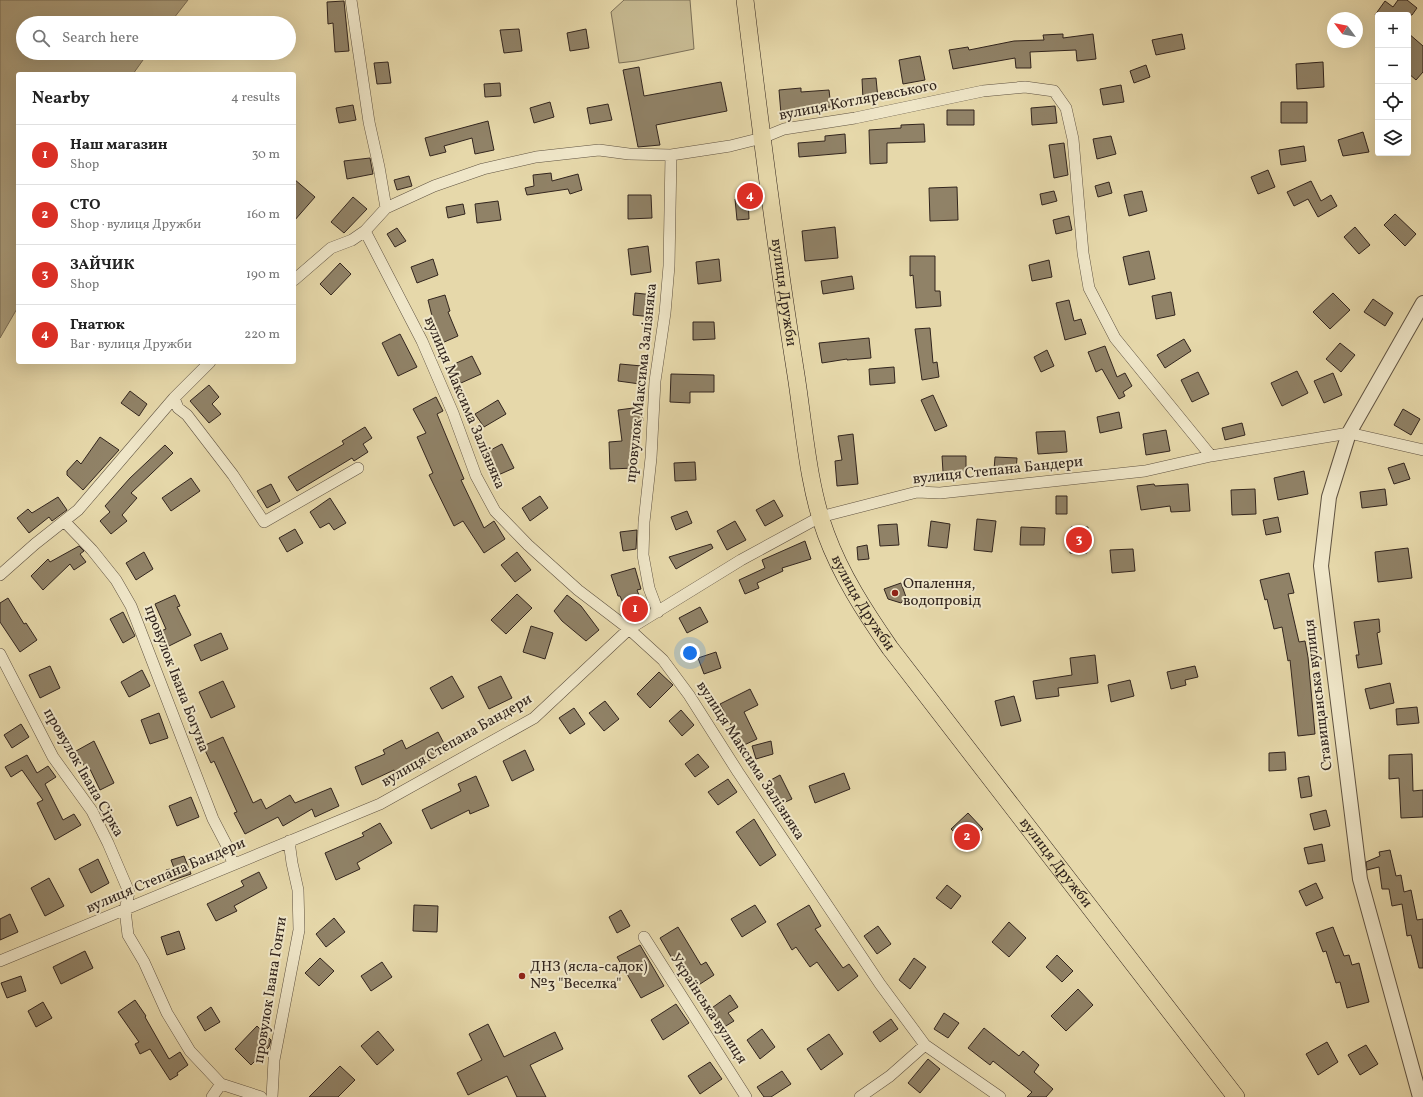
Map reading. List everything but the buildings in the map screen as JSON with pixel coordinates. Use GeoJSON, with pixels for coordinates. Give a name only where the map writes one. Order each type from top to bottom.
{"type":"FeatureCollection","features":[{"type":"Feature","properties":{"kind":"main road","name":"вулиця Дружби"},"geometry":{"type":"LineString","coordinates":[[745,0],[787,323],[813,482],[820,518],[827,536],[856,599],[890,648],[1236,1097]]}},
{"type":"Feature","properties":{"kind":"street"},"geometry":{"type":"LineString","coordinates":[[351,0],[368,122],[379,167],[386,208]]}},
{"type":"Feature","properties":{"kind":"street","name":"вулиця Котляревського"},"geometry":{"type":"LineString","coordinates":[[296,278],[331,248],[352,240],[365,232],[386,208],[434,186],[484,169],[536,157],[599,150],[629,154],[671,155],[730,146],[762,138],[784,129],[863,117],[983,91],[1024,87],[1054,91],[1066,108],[1073,139],[1083,253],[1089,288],[1115,338],[1211,456]]}},
{"type":"Feature","properties":{"kind":"street","name":"провулок Максима Залізняка"},"geometry":{"type":"LineString","coordinates":[[658,612],[649,588],[643,555],[644,522],[651,458],[651,420],[665,313],[669,266],[671,155]]}},
{"type":"Feature","properties":{"kind":"street","name":"вулиця Максима Залізняка"},"geometry":{"type":"LineString","coordinates":[[365,232],[422,341],[453,413],[476,476],[495,511],[528,545],[578,590],[629,630],[663,660],[689,695],[738,772],[876,978],[925,1045],[1000,1097]]}},
{"type":"Feature","properties":{"kind":"street","name":"Ставищанська вулиця"},"geometry":{"type":"LineString","coordinates":[[1420,1097],[1360,879],[1321,566],[1329,497],[1349,433],[1423,303]]}},
{"type":"Feature","properties":{"kind":"street"},"geometry":{"type":"LineString","coordinates":[[0,575],[35,544],[78,510],[96,492],[174,398],[208,364]]}},
{"type":"Feature","properties":{"kind":"street"},"geometry":{"type":"LineString","coordinates":[[174,398],[178,408],[195,426],[233,475],[264,522],[358,468]]}},
{"type":"Feature","properties":{"kind":"street"},"geometry":{"type":"LineString","coordinates":[[1349,433],[1423,450]]}},
{"type":"Feature","properties":{"kind":"street","name":"вулиця Степана Бандери"},"geometry":{"type":"LineString","coordinates":[[0,961],[380,804],[534,718],[629,630],[741,560],[820,518],[917,492],[940,494],[1146,471],[1211,456],[1349,433]]}},
{"type":"Feature","properties":{"kind":"street","name":"провулок Івана Богуна"},"geometry":{"type":"LineString","coordinates":[[64,521],[92,550],[116,580],[131,606],[213,819],[227,846],[233,864]]}},
{"type":"Feature","properties":{"kind":"street","name":"провулок Івана Сірка"},"geometry":{"type":"LineString","coordinates":[[0,654],[53,757],[92,810],[108,843],[129,892],[125,910],[128,935],[144,962],[168,1013],[190,1051],[221,1084]]}},
{"type":"Feature","properties":{"kind":"street","name":"провулок Івана Гонти"},"geometry":{"type":"LineString","coordinates":[[272,1097],[274,1060],[298,930],[298,890],[289,841]]}},
{"type":"Feature","properties":{"kind":"street","name":"Українська вулиця"},"geometry":{"type":"LineString","coordinates":[[644,937],[746,1097]]}},
{"type":"Feature","properties":{"kind":"street"},"geometry":{"type":"LineString","coordinates":[[860,1097],[890,1076],[925,1045]]}},
{"type":"Feature","properties":{"kind":"street"},"geometry":{"type":"LineString","coordinates":[[212,1097],[221,1084],[261,1097]]}},
{"type":"Feature","properties":{"kind":"shaded area"},"geometry":{"type":"Polygon","coordinates":[[[0,0],[188,0],[175,16],[16,16],[16,60],[143,60],[134,72],[16,72],[16,310],[0,338],[0,0]]]}},
{"type":"Feature","properties":{"kind":"shaded area"},"geometry":{"type":"Polygon","coordinates":[[[624,0],[690,0],[694,49],[619,63],[611,12],[624,0]]]}},
{"type":"Feature","properties":{"kind":"place","name":"Гнатюк"},"geometry":{"type":"Point","coordinates":[750,196]}},
{"type":"Feature","properties":{"kind":"place","name":"ЗАЙЧИК"},"geometry":{"type":"Point","coordinates":[1079,540]}},
{"type":"Feature","properties":{"kind":"place","name":"Опалення, водопровід"},"geometry":{"type":"Point","coordinates":[895,593]}},
{"type":"Feature","properties":{"kind":"place","name":"Наш магазин"},"geometry":{"type":"Point","coordinates":[635,609]}},
{"type":"Feature","properties":{"kind":"place","name":"СТО"},"geometry":{"type":"Point","coordinates":[967,837]}},
{"type":"Feature","properties":{"kind":"place","name":"ДНЗ (ясла-садок) №3 \"Веселка\""},"geometry":{"type":"Point","coordinates":[522,976]}}]}
